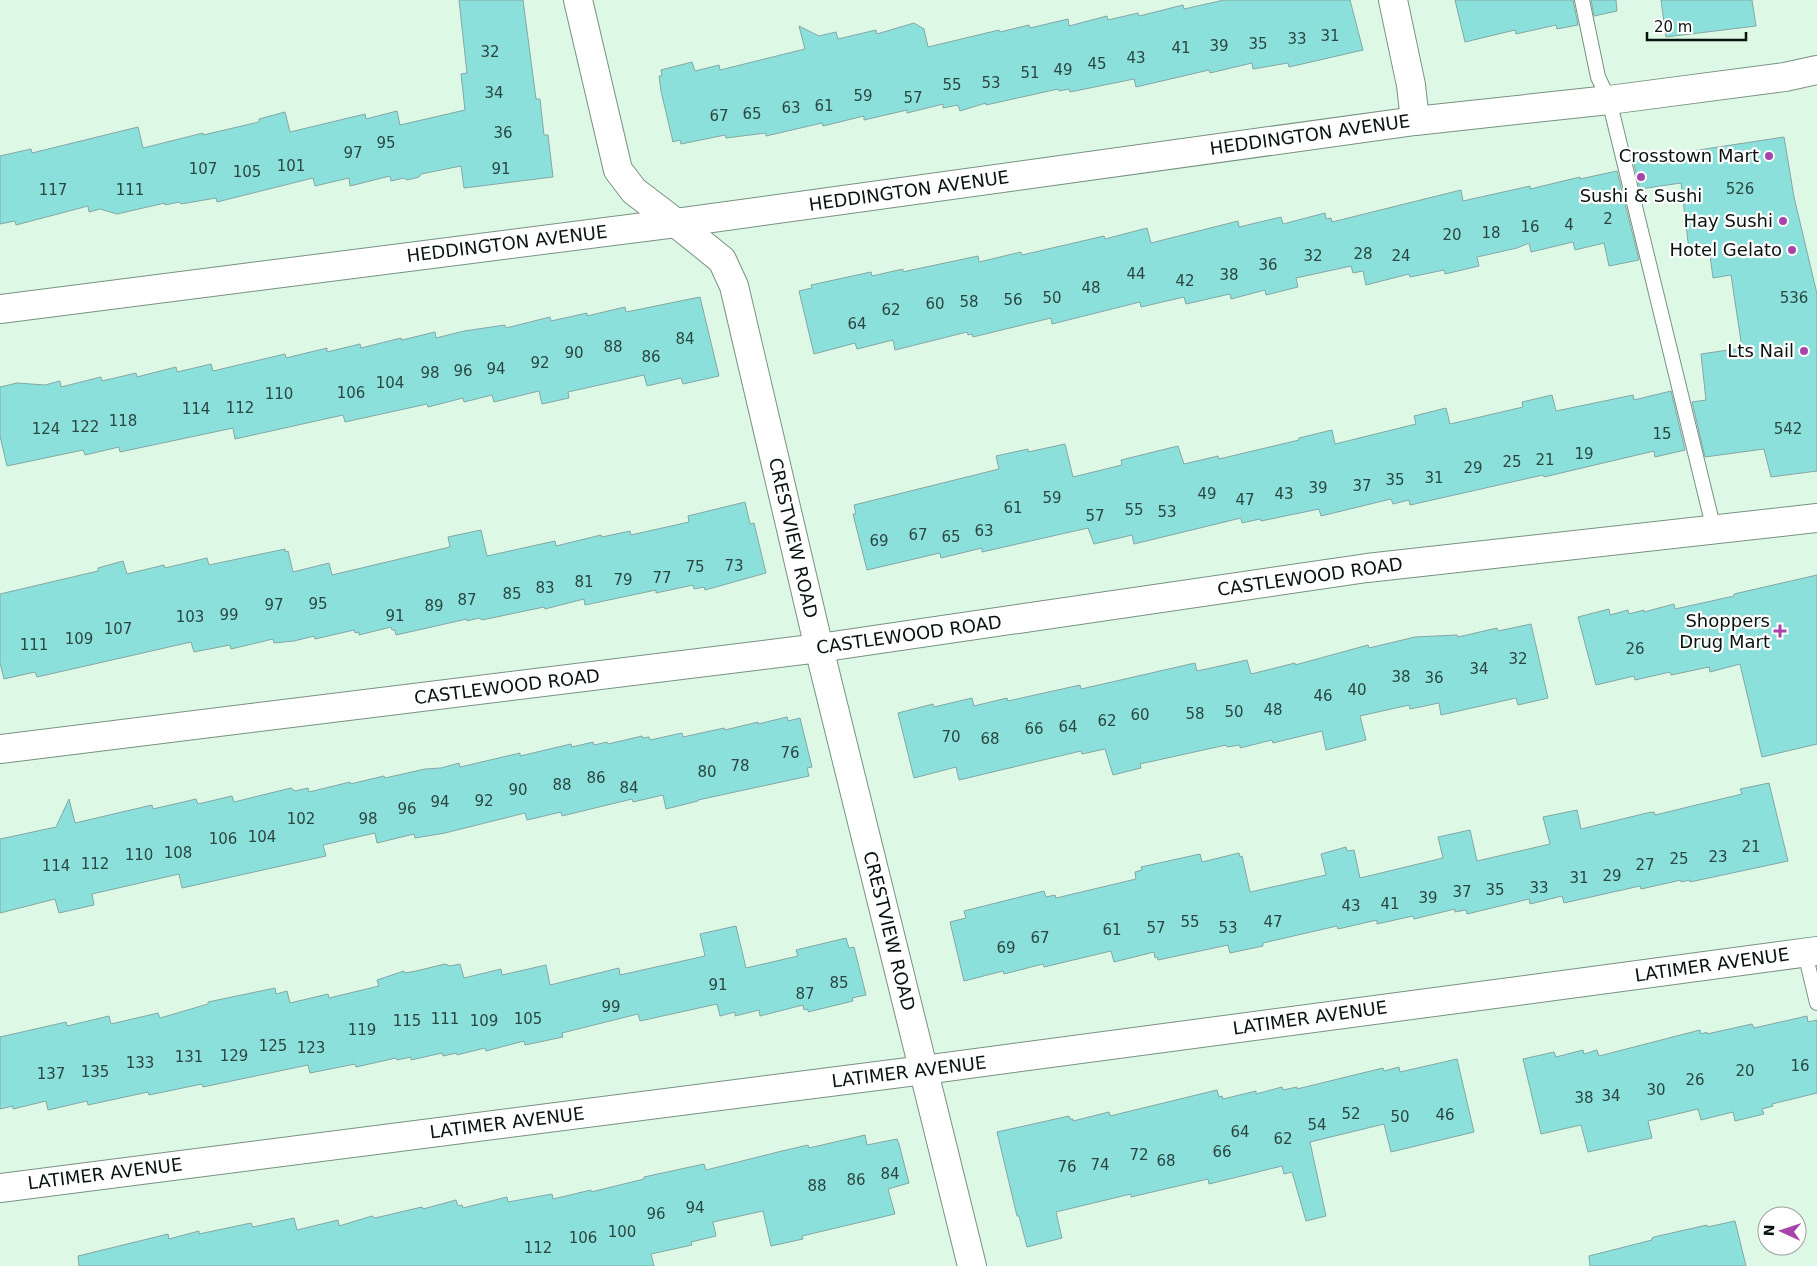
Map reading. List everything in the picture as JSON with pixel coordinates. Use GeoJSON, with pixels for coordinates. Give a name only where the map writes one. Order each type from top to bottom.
{"type":"FeatureCollection","features":[{"type":"Feature","properties":{"kind":"street","name":"CRESTVIEW ROAD"},"geometry":{"type":"LineString","coordinates":[[578,0],[618,170],[634,191],[722,260],[734,286],[818,648],[972,1266]]}},
{"type":"Feature","properties":{"kind":"street"},"geometry":{"type":"LineString","coordinates":[[1393,0],[1412,85],[1415,121]]}},
{"type":"Feature","properties":{"kind":"street","name":"HEDDINGTON AVENUE"},"geometry":{"type":"LineString","coordinates":[[0,309],[676,223],[1415,121],[1609,100],[1785,77],[1817,70]]}},
{"type":"Feature","properties":{"kind":"street","name":"CASTLEWOOD ROAD"},"geometry":{"type":"LineString","coordinates":[[0,749],[818,648],[1367,568],[1817,518]]}},
{"type":"Feature","properties":{"kind":"street","name":"LATIMER AVENUE"},"geometry":{"type":"LineString","coordinates":[[0,1188],[924,1070],[1811,952]]}},
{"type":"Feature","properties":{"kind":"lane"},"geometry":{"type":"LineString","coordinates":[[1582,0],[1598,77],[1609,100],[1714,530]]}},
{"type":"Feature","properties":{"kind":"lane"},"geometry":{"type":"LineString","coordinates":[[1811,952],[1817,1003]]}},
{"type":"Feature","properties":{"kind":"building"},"geometry":{"type":"Polygon","coordinates":[[[459,0],[523,0],[536,99],[540,99],[544,135],[548,135],[553,177],[464,188],[461,166],[421,174],[419,177],[407,180],[404,178],[391,181],[390,176],[350,186],[349,178],[315,186],[313,178],[217,202],[216,198],[181,204],[179,202],[165,205],[165,203],[117,214],[100,209],[89,212],[88,206],[16,225],[15,221],[0,224],[0,156],[31,149],[32,153],[138,127],[143,148],[203,133],[203,135],[259,122],[259,119],[285,112],[290,132],[365,114],[366,119],[397,111],[400,125],[465,110],[461,74],[467,73],[459,0]]]}},
{"type":"Feature","properties":{"kind":"building"},"geometry":{"type":"Polygon","coordinates":[[[1224,0],[1350,0],[1363,50],[1289,67],[1288,63],[1253,69],[1252,63],[1210,73],[1209,70],[1136,87],[1134,79],[1070,92],[1069,89],[1059,91],[1058,89],[986,105],[986,103],[960,111],[958,105],[943,108],[943,104],[907,113],[907,110],[864,120],[864,116],[823,126],[822,123],[766,136],[766,133],[726,138],[725,135],[681,144],[680,140],[673,142],[661,91],[659,76],[662,76],[661,70],[692,62],[695,71],[719,65],[720,70],[805,49],[799,26],[819,36],[836,32],[838,39],[876,30],[877,34],[914,23],[924,29],[928,47],[1029,25],[1030,28],[1068,19],[1069,26],[1107,16],[1108,20],[1138,13],[1139,16],[1183,5],[1184,9],[1224,0]]]}},
{"type":"Feature","properties":{"kind":"building"},"geometry":{"type":"Polygon","coordinates":[[[1455,0],[1573,0],[1578,25],[1557,29],[1556,25],[1516,34],[1515,30],[1465,42],[1455,0]]]}},
{"type":"Feature","properties":{"kind":"building"},"geometry":{"type":"Polygon","coordinates":[[[1591,0],[1616,0],[1617,11],[1594,16],[1591,0]]]}},
{"type":"Feature","properties":{"kind":"building"},"geometry":{"type":"Polygon","coordinates":[[[1661,0],[1752,0],[1756,26],[1666,37],[1661,0]]]}},
{"type":"Feature","properties":{"kind":"building"},"geometry":{"type":"Polygon","coordinates":[[[1784,137],[1794,197],[1817,294],[1817,471],[1771,477],[1764,449],[1705,457],[1692,402],[1706,400],[1701,354],[1742,348],[1731,275],[1713,278],[1709,248],[1689,250],[1681,183],[1640,189],[1633,160],[1784,137]]]}},
{"type":"Feature","properties":{"kind":"building"},"geometry":{"type":"Polygon","coordinates":[[[1617,171],[1639,260],[1609,266],[1604,243],[1575,250],[1573,242],[1531,252],[1529,243],[1517,248],[1477,257],[1479,266],[1445,274],[1444,270],[1410,277],[1409,274],[1366,285],[1363,271],[1353,273],[1351,266],[1296,278],[1298,287],[1266,295],[1265,290],[1231,299],[1230,294],[1186,304],[1184,297],[1141,307],[1140,302],[1052,324],[1051,318],[973,337],[972,334],[968,335],[967,332],[895,350],[893,340],[857,349],[855,343],[814,354],[799,291],[812,288],[811,285],[871,272],[872,276],[903,269],[903,272],[978,256],[979,262],[1021,252],[1022,255],[1104,236],[1105,239],[1147,228],[1151,243],[1238,221],[1239,227],[1281,217],[1283,224],[1325,213],[1326,219],[1331,218],[1332,222],[1461,190],[1463,201],[1530,186],[1530,189],[1580,177],[1580,179],[1617,171]]]}},
{"type":"Feature","properties":{"kind":"building"},"geometry":{"type":"Polygon","coordinates":[[[700,297],[719,376],[683,384],[681,378],[647,386],[644,375],[568,392],[569,398],[542,404],[539,391],[494,402],[492,395],[464,402],[463,398],[428,407],[427,404],[345,422],[343,415],[235,439],[233,428],[120,452],[119,447],[85,455],[83,450],[7,466],[0,436],[0,387],[17,383],[45,385],[60,381],[61,387],[101,377],[102,381],[136,373],[137,377],[176,367],[177,372],[211,364],[213,371],[285,354],[286,358],[327,348],[327,352],[360,344],[361,348],[435,332],[436,338],[464,331],[505,325],[506,328],[550,317],[551,321],[587,313],[587,316],[625,307],[626,312],[700,297]]]}},
{"type":"Feature","properties":{"kind":"building"},"geometry":{"type":"Polygon","coordinates":[[[1671,391],[1685,450],[1655,457],[1654,451],[1544,477],[1543,475],[1410,505],[1409,500],[1393,504],[1391,499],[1321,516],[1319,509],[1261,521],[1260,519],[1242,523],[1241,518],[1134,544],[1132,535],[1094,544],[1088,528],[982,552],[982,548],[941,558],[940,553],[867,570],[853,514],[856,514],[854,505],[999,469],[996,456],[1028,449],[1028,452],[1065,444],[1073,477],[1122,465],[1121,460],[1178,446],[1184,464],[1218,456],[1219,459],[1332,430],[1335,444],[1416,424],[1414,416],[1446,408],[1450,424],[1523,407],[1522,402],[1552,395],[1556,411],[1633,395],[1634,400],[1671,391]]]}},
{"type":"Feature","properties":{"kind":"building"},"geometry":{"type":"Polygon","coordinates":[[[745,502],[750,524],[754,523],[766,573],[705,590],[704,587],[694,589],[693,585],[656,593],[656,590],[585,605],[584,599],[545,609],[544,607],[482,620],[479,618],[467,621],[467,619],[396,635],[395,630],[392,630],[391,627],[359,635],[359,632],[355,633],[354,630],[315,639],[314,636],[274,643],[273,639],[231,649],[230,645],[194,652],[191,642],[37,677],[35,672],[4,679],[0,663],[0,594],[98,571],[98,568],[123,561],[127,574],[164,565],[165,568],[207,558],[209,565],[285,549],[285,552],[288,551],[293,572],[329,563],[332,575],[450,547],[448,537],[481,530],[487,556],[555,541],[556,546],[601,535],[602,537],[630,531],[631,535],[689,522],[688,516],[745,502]]]}},
{"type":"Feature","properties":{"kind":"building"},"geometry":{"type":"Polygon","coordinates":[[[1817,575],[1817,744],[1762,757],[1740,664],[1710,672],[1709,667],[1671,675],[1670,672],[1635,680],[1634,676],[1596,685],[1578,617],[1609,609],[1610,615],[1628,610],[1629,614],[1644,610],[1644,612],[1674,604],[1675,609],[1817,575]]]}},
{"type":"Feature","properties":{"kind":"building"},"geometry":{"type":"Polygon","coordinates":[[[1531,624],[1548,698],[1518,705],[1516,698],[1441,715],[1439,703],[1410,709],[1409,705],[1360,716],[1366,740],[1326,750],[1322,731],[1273,743],[1272,740],[1240,748],[1240,745],[1227,747],[1226,745],[1140,764],[1141,768],[1113,775],[1105,749],[1082,754],[1081,751],[959,780],[956,767],[914,778],[898,713],[933,704],[934,707],[972,698],[974,706],[1007,698],[1008,701],[1080,685],[1081,689],[1195,663],[1197,671],[1247,660],[1251,674],[1295,663],[1295,665],[1368,645],[1369,648],[1415,637],[1457,635],[1458,637],[1497,628],[1498,631],[1531,624]]]}},
{"type":"Feature","properties":{"kind":"building"},"geometry":{"type":"Polygon","coordinates":[[[787,717],[788,721],[800,718],[812,767],[807,768],[809,776],[698,800],[666,809],[663,795],[633,802],[632,799],[562,816],[561,812],[527,820],[525,813],[445,833],[415,838],[414,834],[377,843],[375,833],[323,845],[326,856],[182,888],[179,874],[92,894],[94,905],[59,913],[55,899],[0,913],[0,839],[56,827],[69,799],[75,823],[152,805],[153,809],[196,799],[198,804],[232,796],[234,802],[291,788],[295,791],[308,788],[309,792],[350,782],[350,784],[384,776],[385,778],[459,763],[460,767],[520,753],[520,756],[571,744],[572,747],[593,742],[594,745],[607,742],[608,744],[642,736],[643,738],[649,737],[650,740],[682,733],[683,737],[787,717]]]}},
{"type":"Feature","properties":{"kind":"building"},"geometry":{"type":"Polygon","coordinates":[[[1769,783],[1788,861],[1690,882],[1690,880],[1681,882],[1681,880],[1641,889],[1640,886],[1564,903],[1562,896],[1530,904],[1529,899],[1467,914],[1466,910],[1455,912],[1455,909],[1414,919],[1413,916],[1377,924],[1377,920],[1338,929],[1337,926],[1263,943],[1263,946],[1230,953],[1228,945],[1158,960],[1157,957],[1155,958],[1154,952],[1114,962],[1111,951],[1044,967],[1043,964],[1004,974],[1003,971],[964,981],[950,922],[966,918],[964,911],[1044,891],[1046,897],[1055,895],[1056,898],[1136,879],[1135,872],[1142,870],[1141,867],[1200,854],[1202,862],[1239,853],[1240,857],[1242,856],[1250,892],[1326,875],[1321,854],[1346,847],[1347,851],[1354,850],[1360,878],[1443,858],[1438,837],[1470,830],[1477,861],[1550,844],[1543,817],[1577,810],[1581,829],[1647,813],[1654,812],[1655,815],[1742,794],[1740,789],[1769,783]]]}},
{"type":"Feature","properties":{"kind":"building"},"geometry":{"type":"Polygon","coordinates":[[[736,926],[746,968],[798,956],[796,950],[846,938],[849,948],[854,947],[866,995],[852,998],[853,1001],[808,1012],[808,1009],[804,1010],[803,1005],[760,1016],[759,1010],[735,1016],[735,1012],[720,1016],[717,1004],[640,1021],[638,1014],[562,1033],[563,1037],[525,1045],[524,1041],[486,1051],[485,1048],[457,1055],[457,1053],[443,1056],[442,1053],[411,1060],[411,1057],[397,1060],[396,1058],[356,1067],[355,1064],[310,1073],[308,1065],[203,1087],[202,1084],[149,1095],[148,1092],[88,1105],[87,1101],[48,1110],[46,1101],[13,1109],[13,1106],[0,1109],[0,1037],[66,1022],[67,1026],[109,1016],[111,1024],[158,1013],[160,1018],[208,1004],[208,1002],[275,988],[276,994],[287,991],[290,1003],[328,994],[329,998],[379,986],[377,980],[404,971],[405,973],[445,964],[450,966],[460,964],[464,978],[501,969],[502,975],[546,965],[550,985],[619,968],[620,975],[705,956],[700,934],[736,926]]]}},
{"type":"Feature","properties":{"kind":"building"},"geometry":{"type":"Polygon","coordinates":[[[1807,1016],[1808,1022],[1817,1020],[1817,1093],[1772,1104],[1773,1106],[1762,1109],[1764,1114],[1735,1121],[1733,1112],[1701,1120],[1698,1109],[1648,1121],[1652,1138],[1588,1152],[1581,1125],[1541,1134],[1523,1059],[1554,1052],[1556,1057],[1583,1050],[1584,1054],[1597,1050],[1599,1056],[1700,1030],[1701,1034],[1707,1032],[1707,1034],[1752,1024],[1754,1028],[1807,1016]]]}},
{"type":"Feature","properties":{"kind":"building"},"geometry":{"type":"Polygon","coordinates":[[[1457,1059],[1474,1132],[1391,1152],[1384,1124],[1310,1142],[1326,1216],[1306,1221],[1292,1172],[1284,1174],[1282,1166],[1209,1184],[1208,1179],[1131,1197],[1131,1194],[1056,1212],[1062,1238],[1027,1247],[1019,1216],[1017,1216],[997,1132],[1069,1116],[1073,1121],[1109,1112],[1110,1116],[1217,1090],[1219,1097],[1222,1096],[1223,1099],[1256,1091],[1256,1094],[1282,1087],[1283,1090],[1297,1087],[1297,1089],[1383,1068],[1384,1071],[1399,1067],[1400,1072],[1457,1059]]]}},
{"type":"Feature","properties":{"kind":"building"},"geometry":{"type":"Polygon","coordinates":[[[865,1135],[867,1145],[897,1139],[899,1144],[909,1183],[888,1189],[895,1214],[802,1236],[803,1239],[771,1246],[763,1211],[713,1222],[716,1236],[691,1242],[692,1245],[651,1254],[654,1266],[79,1266],[78,1256],[168,1234],[169,1239],[199,1231],[199,1234],[251,1223],[253,1227],[294,1218],[297,1230],[338,1220],[339,1226],[372,1216],[375,1218],[422,1207],[423,1209],[456,1200],[458,1206],[462,1205],[463,1208],[507,1197],[508,1202],[552,1194],[553,1199],[591,1190],[591,1192],[644,1179],[644,1177],[704,1164],[706,1170],[808,1145],[809,1148],[865,1135]]]}},
{"type":"Feature","properties":{"kind":"building"},"geometry":{"type":"Polygon","coordinates":[[[1735,1221],[1746,1266],[1590,1266],[1589,1256],[1652,1240],[1654,1237],[1707,1225],[1707,1227],[1735,1221]]]}},
{"type":"Feature","properties":{"kind":"place","name":"Crosstown Mart"},"geometry":{"type":"Point","coordinates":[1769,156]}},
{"type":"Feature","properties":{"kind":"place","name":"Sushi & Sushi"},"geometry":{"type":"Point","coordinates":[1641,177]}},
{"type":"Feature","properties":{"kind":"place","name":"Hay Sushi"},"geometry":{"type":"Point","coordinates":[1783,221]}},
{"type":"Feature","properties":{"kind":"place","name":"Hotel Gelato"},"geometry":{"type":"Point","coordinates":[1792,250]}},
{"type":"Feature","properties":{"kind":"place","name":"Lts Nail"},"geometry":{"type":"Point","coordinates":[1804,351]}},
{"type":"Feature","properties":{"kind":"place","name":"Shoppers Drug Mart"},"geometry":{"type":"Point","coordinates":[1780,631]}}]}
